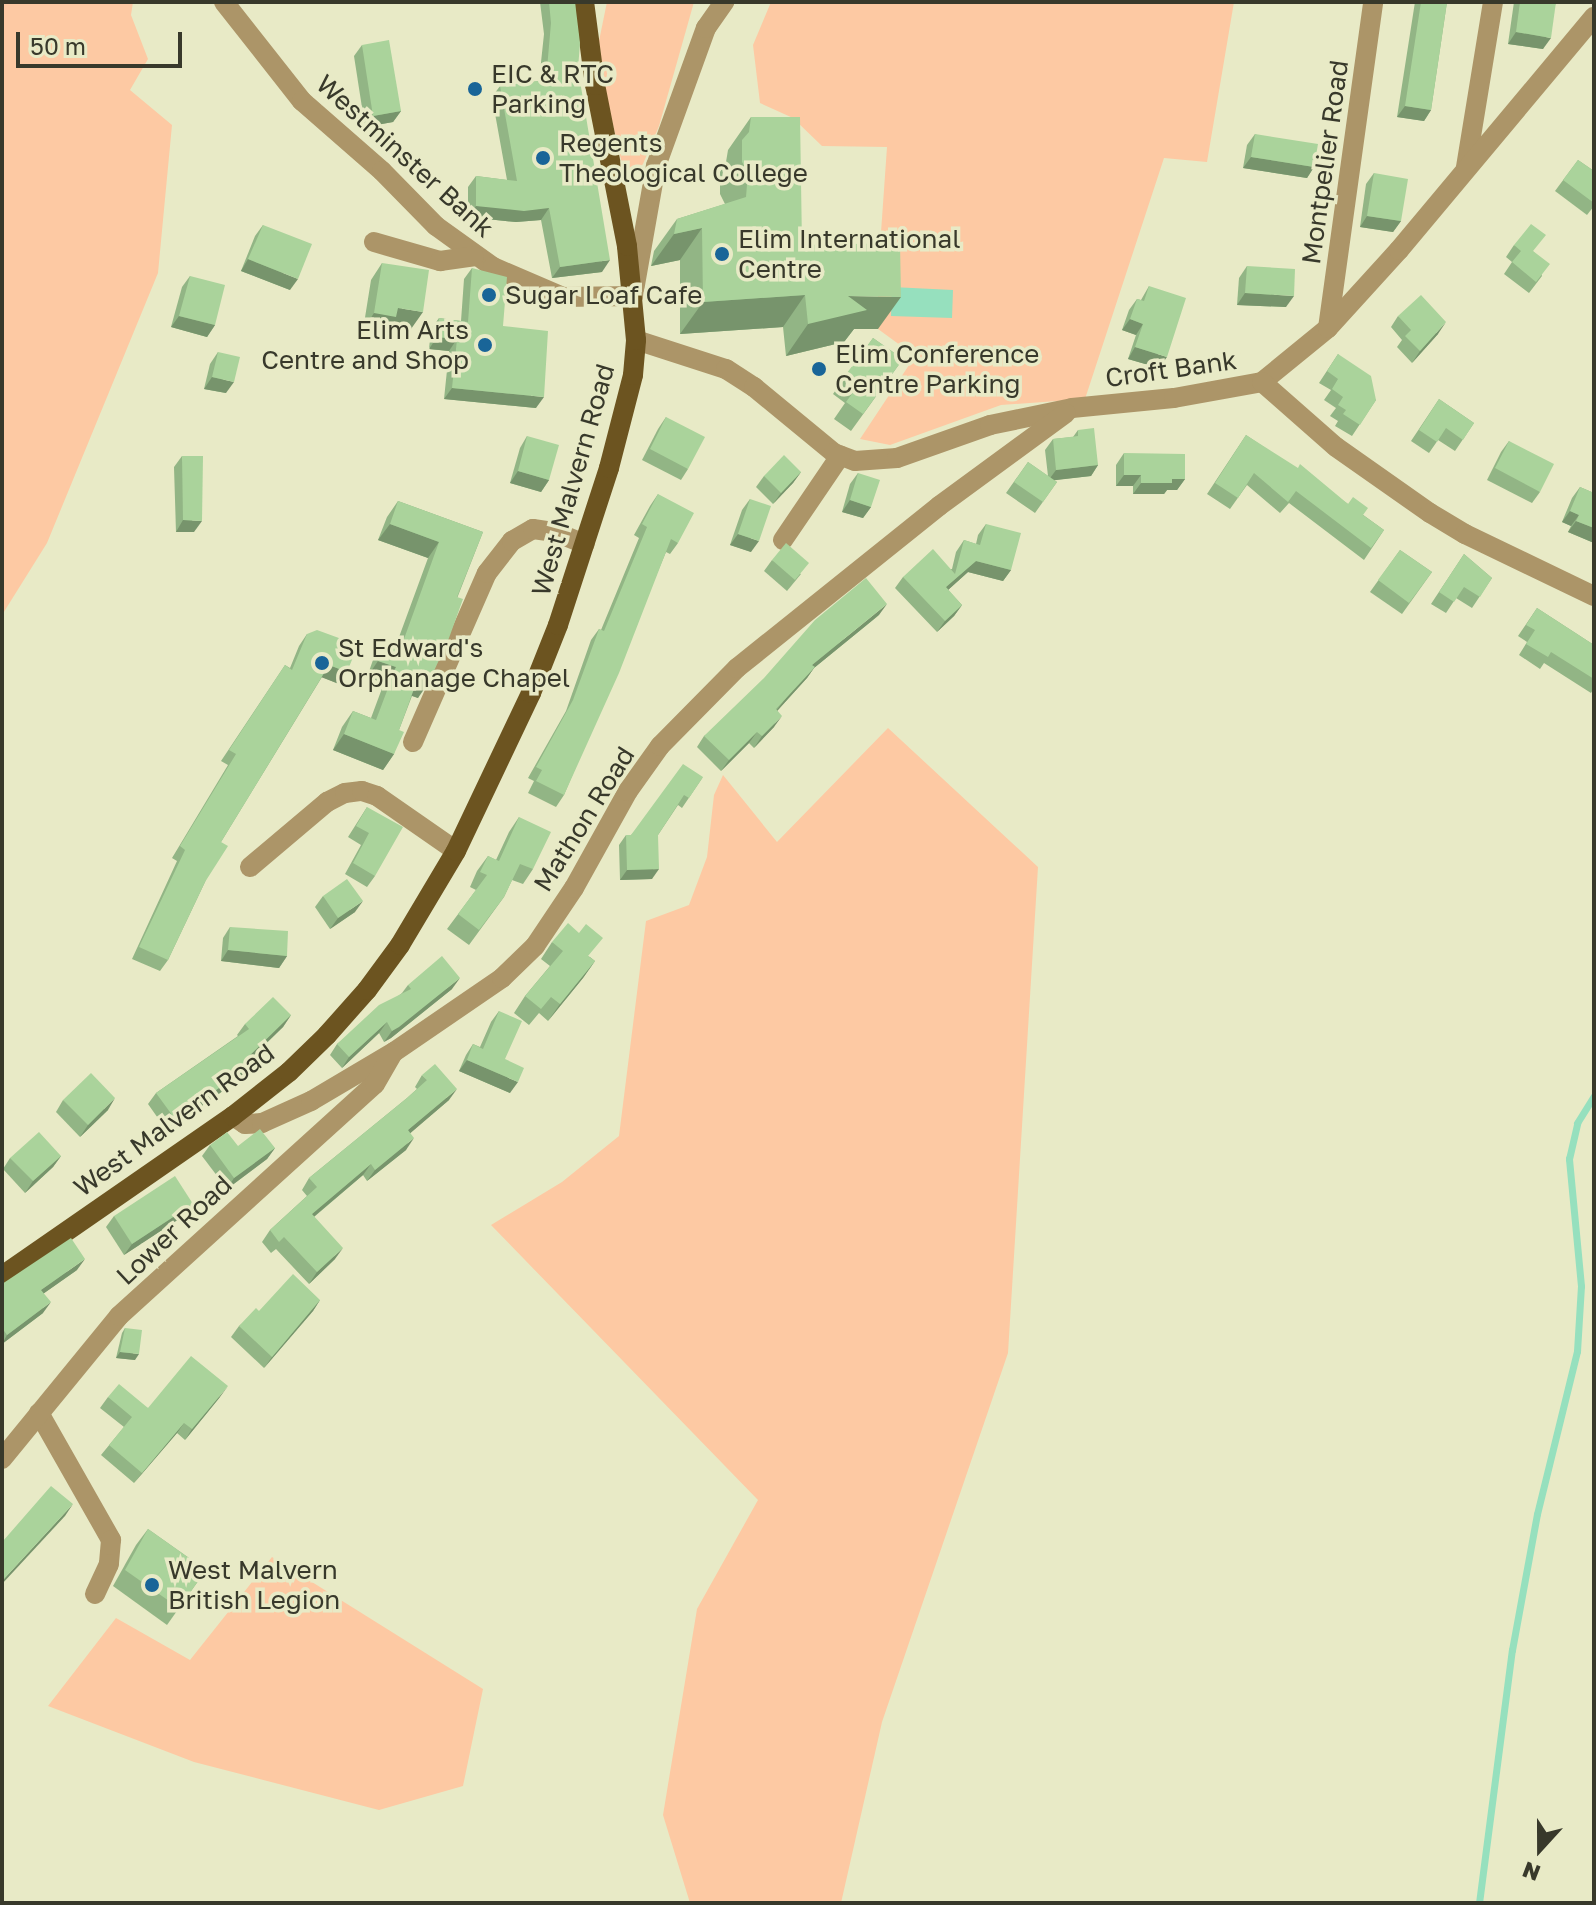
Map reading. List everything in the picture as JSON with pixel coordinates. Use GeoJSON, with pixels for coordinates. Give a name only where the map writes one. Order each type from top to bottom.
{"type":"FeatureCollection","features":[{"type":"Feature","properties":{"kind":"main road","name":"West Malvern Road"},"geometry":{"type":"LineString","coordinates":[[2,1276],[233,1116],[289,1072],[367,990],[400,945],[456,851],[531,693],[585,544],[629,390],[636,340],[627,246],[595,85],[584,2]]}},
{"type":"Feature","properties":{"kind":"street","name":"Westminster Bank"},"geometry":{"type":"LineString","coordinates":[[224,2],[302,101],[382,171],[436,226],[474,256],[563,297],[633,296]]}},
{"type":"Feature","properties":{"kind":"street"},"geometry":{"type":"LineString","coordinates":[[633,296],[656,166],[706,28],[724,2]]}},
{"type":"Feature","properties":{"kind":"street","name":"Montpelier Road"},"geometry":{"type":"LineString","coordinates":[[1328,328],[1373,2]]}},
{"type":"Feature","properties":{"kind":"street"},"geometry":{"type":"LineString","coordinates":[[1465,171],[1493,2]]}},
{"type":"Feature","properties":{"kind":"street","name":"Croft Bank"},"geometry":{"type":"LineString","coordinates":[[840,456],[855,461],[897,458],[990,425],[1072,408],[1174,398],[1262,382],[1328,328],[1594,17]]}},
{"type":"Feature","properties":{"kind":"street"},"geometry":{"type":"LineString","coordinates":[[374,242],[440,261],[474,256]]}},
{"type":"Feature","properties":{"kind":"street"},"geometry":{"type":"LineString","coordinates":[[636,340],[726,369],[754,387],[812,437],[840,456],[783,540]]}},
{"type":"Feature","properties":{"kind":"street"},"geometry":{"type":"LineString","coordinates":[[1262,382],[1336,447],[1430,513],[1465,534],[1594,596]]}},
{"type":"Feature","properties":{"kind":"street","name":"Mathon Road"},"geometry":{"type":"LineString","coordinates":[[233,1116],[245,1124],[262,1123],[311,1101],[467,1004],[535,946],[652,757],[737,668],[939,506],[1072,408]]}},
{"type":"Feature","properties":{"kind":"street"},"geometry":{"type":"LineString","coordinates":[[413,742],[487,573],[512,541],[533,529],[555,532],[585,544]]}},
{"type":"Feature","properties":{"kind":"street"},"geometry":{"type":"LineString","coordinates":[[250,867],[327,802],[345,793],[362,791],[377,796],[456,851]]}},
{"type":"Feature","properties":{"kind":"street","name":"Lower Road"},"geometry":{"type":"LineString","coordinates":[[2,1459],[119,1316],[375,1084],[394,1052]]}},
{"type":"Feature","properties":{"kind":"street"},"geometry":{"type":"LineString","coordinates":[[39,1413],[111,1540],[109,1564],[95,1594]]}},
{"type":"Feature","properties":{"kind":"shaded area"},"geometry":{"type":"Polygon","coordinates":[[[2,2],[133,2],[131,15],[148,59],[130,90],[172,125],[158,273],[47,543],[2,615],[2,2]]]}},
{"type":"Feature","properties":{"kind":"shaded area"},"geometry":{"type":"Polygon","coordinates":[[[607,2],[694,2],[659,126],[643,164],[632,177],[626,174],[622,164],[605,90],[599,41],[607,2]]]}},
{"type":"Feature","properties":{"kind":"shaded area"},"geometry":{"type":"Polygon","coordinates":[[[771,2],[1234,2],[1207,162],[1164,158],[1085,399],[1001,405],[890,445],[860,439],[915,356],[878,329],[878,275],[887,147],[822,146],[793,118],[760,103],[753,45],[771,2]]]}},
{"type":"Feature","properties":{"kind":"shaded area"},"geometry":{"type":"Polygon","coordinates":[[[892,287],[953,290],[952,318],[891,316],[892,287]]]}},
{"type":"Feature","properties":{"kind":"shaded area"},"geometry":{"type":"Polygon","coordinates":[[[888,728],[1038,867],[1008,1353],[882,1722],[841,1903],[690,1903],[663,1815],[697,1609],[758,1500],[491,1225],[562,1182],[619,1136],[646,921],[689,905],[707,857],[714,795],[723,775],[777,842],[888,728]]]}},
{"type":"Feature","properties":{"kind":"shaded area"},"geometry":{"type":"Polygon","coordinates":[[[272,1557],[483,1689],[463,1786],[379,1810],[194,1762],[48,1706],[116,1618],[190,1660],[272,1557]]]}},
{"type":"Feature","properties":{"kind":"building","name":"Regents Theological College"},"geometry":{"type":"Polygon","coordinates":[[[549,2],[575,2],[580,43],[578,69],[610,260],[560,267],[549,208],[524,211],[476,206],[476,176],[517,181],[500,86],[546,80],[551,23],[549,2]]]}},
{"type":"Feature","properties":{"kind":"building"},"geometry":{"type":"Polygon","coordinates":[[[1421,2],[1447,2],[1431,110],[1405,106],[1421,2]]]}},
{"type":"Feature","properties":{"kind":"building"},"geometry":{"type":"Polygon","coordinates":[[[1520,2],[1556,2],[1551,38],[1516,32],[1520,2]]]}},
{"type":"Feature","properties":{"kind":"building"},"geometry":{"type":"Polygon","coordinates":[[[389,40],[401,111],[373,116],[362,45],[389,40]]]}},
{"type":"Feature","properties":{"kind":"building"},"geometry":{"type":"Polygon","coordinates":[[[751,117],[800,117],[802,245],[900,243],[901,297],[848,296],[867,310],[808,324],[805,295],[703,302],[702,228],[674,234],[677,219],[746,197],[748,172],[742,162],[742,140],[749,132],[751,117]]]}},
{"type":"Feature","properties":{"kind":"building"},"geometry":{"type":"Polygon","coordinates":[[[1255,134],[1318,144],[1314,167],[1251,157],[1255,134]]]}},
{"type":"Feature","properties":{"kind":"building"},"geometry":{"type":"Polygon","coordinates":[[[1578,160],[1594,171],[1594,203],[1563,180],[1578,160]]]}},
{"type":"Feature","properties":{"kind":"building"},"geometry":{"type":"Polygon","coordinates":[[[1374,173],[1408,179],[1401,221],[1367,216],[1374,173]]]}},
{"type":"Feature","properties":{"kind":"building"},"geometry":{"type":"Polygon","coordinates":[[[1531,224],[1546,235],[1533,251],[1550,264],[1536,282],[1512,262],[1521,251],[1514,245],[1531,224]]]}},
{"type":"Feature","properties":{"kind":"building"},"geometry":{"type":"Polygon","coordinates":[[[263,225],[312,244],[298,279],[248,259],[263,225]]]}},
{"type":"Feature","properties":{"kind":"building"},"geometry":{"type":"Polygon","coordinates":[[[382,263],[429,270],[423,312],[398,308],[396,317],[374,313],[382,263]]]}},
{"type":"Feature","properties":{"kind":"building"},"geometry":{"type":"Polygon","coordinates":[[[1247,266],[1295,269],[1294,296],[1245,293],[1247,266]]]}},
{"type":"Feature","properties":{"kind":"building","name":"Elim Arts Centre and Shop"},"geometry":{"type":"Polygon","coordinates":[[[472,268],[507,277],[503,326],[548,331],[544,397],[452,388],[457,339],[437,337],[439,318],[468,322],[472,268]]]}},
{"type":"Feature","properties":{"kind":"building"},"geometry":{"type":"Polygon","coordinates":[[[190,276],[225,285],[215,325],[179,316],[190,276]]]}},
{"type":"Feature","properties":{"kind":"building"},"geometry":{"type":"Polygon","coordinates":[[[1149,286],[1186,298],[1167,357],[1135,347],[1143,324],[1130,319],[1137,299],[1144,301],[1149,286]]]}},
{"type":"Feature","properties":{"kind":"building"},"geometry":{"type":"Polygon","coordinates":[[[1421,295],[1446,322],[1420,351],[1405,336],[1411,330],[1398,316],[1421,295]]]}},
{"type":"Feature","properties":{"kind":"building"},"geometry":{"type":"Polygon","coordinates":[[[873,338],[903,359],[863,414],[846,402],[857,387],[844,377],[873,338]]]}},
{"type":"Feature","properties":{"kind":"building"},"geometry":{"type":"Polygon","coordinates":[[[218,352],[240,357],[234,382],[212,377],[218,352]]]}},
{"type":"Feature","properties":{"kind":"building"},"geometry":{"type":"Polygon","coordinates":[[[1338,354],[1371,376],[1376,400],[1360,425],[1343,414],[1346,410],[1338,405],[1343,397],[1332,389],[1338,379],[1327,371],[1338,354]]]}},
{"type":"Feature","properties":{"kind":"building"},"geometry":{"type":"Polygon","coordinates":[[[1439,399],[1474,423],[1463,440],[1446,428],[1437,442],[1419,430],[1439,399]]]}},
{"type":"Feature","properties":{"kind":"building"},"geometry":{"type":"Polygon","coordinates":[[[666,417],[705,437],[688,469],[650,449],[666,417]]]}},
{"type":"Feature","properties":{"kind":"building"},"geometry":{"type":"Polygon","coordinates":[[[1094,428],[1098,465],[1056,470],[1053,439],[1078,436],[1078,430],[1094,428]]]}},
{"type":"Feature","properties":{"kind":"building"},"geometry":{"type":"Polygon","coordinates":[[[1246,435],[1298,468],[1300,464],[1348,504],[1353,497],[1368,508],[1363,515],[1384,530],[1371,548],[1296,491],[1288,502],[1254,473],[1238,498],[1215,483],[1246,435]]]}},
{"type":"Feature","properties":{"kind":"building"},"geometry":{"type":"Polygon","coordinates":[[[527,436],[559,445],[549,480],[518,471],[527,436]]]}},
{"type":"Feature","properties":{"kind":"building"},"geometry":{"type":"Polygon","coordinates":[[[1509,441],[1554,464],[1540,492],[1495,468],[1509,441]]]}},
{"type":"Feature","properties":{"kind":"building"},"geometry":{"type":"Polygon","coordinates":[[[1124,453],[1185,454],[1185,479],[1172,479],[1172,483],[1141,483],[1141,475],[1124,475],[1124,453]]]}},
{"type":"Feature","properties":{"kind":"building"},"geometry":{"type":"Polygon","coordinates":[[[784,455],[801,472],[781,493],[764,476],[784,455]]]}},
{"type":"Feature","properties":{"kind":"building"},"geometry":{"type":"Polygon","coordinates":[[[182,456],[203,456],[202,521],[183,520],[182,456]]]}},
{"type":"Feature","properties":{"kind":"building"},"geometry":{"type":"Polygon","coordinates":[[[1028,462],[1057,482],[1043,502],[1014,482],[1028,462]]]}},
{"type":"Feature","properties":{"kind":"building"},"geometry":{"type":"Polygon","coordinates":[[[858,473],[880,480],[871,507],[850,500],[858,473]]]}},
{"type":"Feature","properties":{"kind":"building"},"geometry":{"type":"Polygon","coordinates":[[[1580,487],[1594,493],[1594,528],[1576,521],[1579,515],[1570,511],[1580,487]]]}},
{"type":"Feature","properties":{"kind":"building"},"geometry":{"type":"Polygon","coordinates":[[[658,494],[694,513],[678,543],[671,539],[619,673],[564,795],[536,781],[542,770],[536,767],[573,700],[599,629],[604,631],[647,527],[642,524],[658,494]]]}},
{"type":"Feature","properties":{"kind":"building"},"geometry":{"type":"Polygon","coordinates":[[[750,499],[771,506],[759,541],[738,534],[750,499]]]}},
{"type":"Feature","properties":{"kind":"building"},"geometry":{"type":"Polygon","coordinates":[[[398,501],[483,532],[457,597],[463,599],[449,638],[429,682],[418,678],[399,730],[404,732],[394,754],[344,734],[353,711],[376,720],[396,667],[378,661],[384,644],[400,650],[439,542],[390,524],[398,501]]]}},
{"type":"Feature","properties":{"kind":"building"},"geometry":{"type":"Polygon","coordinates":[[[986,524],[1021,533],[1011,570],[976,561],[946,587],[962,605],[945,621],[903,577],[933,549],[955,574],[964,540],[980,545],[986,524]]]}},
{"type":"Feature","properties":{"kind":"building"},"geometry":{"type":"Polygon","coordinates":[[[786,543],[809,563],[795,580],[772,560],[786,543]]]}},
{"type":"Feature","properties":{"kind":"building"},"geometry":{"type":"Polygon","coordinates":[[[1400,550],[1432,572],[1409,603],[1378,580],[1400,550]]]}},
{"type":"Feature","properties":{"kind":"building"},"geometry":{"type":"Polygon","coordinates":[[[1464,554],[1492,578],[1480,597],[1464,587],[1454,602],[1439,592],[1464,554]]]}},
{"type":"Feature","properties":{"kind":"building"},"geometry":{"type":"Polygon","coordinates":[[[866,578],[887,604],[812,665],[815,667],[776,709],[782,716],[762,736],[757,732],[729,760],[704,736],[764,678],[815,620],[866,578]]]}},
{"type":"Feature","properties":{"kind":"building"},"geometry":{"type":"Polygon","coordinates":[[[1537,608],[1594,645],[1594,679],[1551,652],[1548,657],[1526,644],[1535,630],[1526,625],[1537,608]]]}},
{"type":"Feature","properties":{"kind":"building"},"geometry":{"type":"Polygon","coordinates":[[[317,630],[358,645],[347,672],[329,665],[221,842],[228,846],[205,882],[168,960],[139,947],[185,850],[180,846],[236,754],[229,750],[285,665],[292,670],[307,634],[317,630]]]}},
{"type":"Feature","properties":{"kind":"building"},"geometry":{"type":"Polygon","coordinates":[[[683,764],[703,777],[689,798],[684,795],[658,835],[659,869],[627,870],[626,835],[631,835],[683,764]]]}},
{"type":"Feature","properties":{"kind":"building"},"geometry":{"type":"Polygon","coordinates":[[[367,807],[403,827],[375,876],[353,863],[369,833],[356,826],[367,807]]]}},
{"type":"Feature","properties":{"kind":"building"},"geometry":{"type":"Polygon","coordinates":[[[519,817],[551,832],[533,869],[520,864],[504,897],[479,930],[458,914],[487,875],[480,872],[488,856],[499,861],[519,817]]]}},
{"type":"Feature","properties":{"kind":"building"},"geometry":{"type":"Polygon","coordinates":[[[347,879],[363,901],[338,918],[323,896],[347,879]]]}},
{"type":"Feature","properties":{"kind":"building"},"geometry":{"type":"Polygon","coordinates":[[[568,923],[579,933],[586,924],[603,938],[588,956],[595,961],[560,1004],[551,997],[541,1009],[525,996],[563,951],[552,942],[568,923]]]}},
{"type":"Feature","properties":{"kind":"building"},"geometry":{"type":"Polygon","coordinates":[[[230,927],[288,931],[287,956],[228,950],[230,927]]]}},
{"type":"Feature","properties":{"kind":"building"},"geometry":{"type":"Polygon","coordinates":[[[442,956],[460,978],[399,1027],[392,1031],[387,1022],[349,1057],[337,1044],[379,1005],[411,989],[408,985],[442,956]]]}},
{"type":"Feature","properties":{"kind":"building"},"geometry":{"type":"Polygon","coordinates":[[[273,997],[291,1015],[248,1057],[253,1064],[175,1119],[156,1093],[249,1029],[245,1024],[273,997]]]}},
{"type":"Feature","properties":{"kind":"building"},"geometry":{"type":"Polygon","coordinates":[[[499,1011],[522,1021],[505,1059],[524,1068],[518,1082],[467,1060],[473,1044],[483,1049],[499,1011]]]}},
{"type":"Feature","properties":{"kind":"building"},"geometry":{"type":"Polygon","coordinates":[[[435,1064],[457,1089],[408,1130],[414,1138],[375,1170],[371,1164],[312,1214],[343,1248],[317,1272],[284,1237],[279,1242],[270,1230],[317,1187],[309,1178],[427,1080],[422,1075],[435,1064]]]}},
{"type":"Feature","properties":{"kind":"building"},"geometry":{"type":"Polygon","coordinates":[[[91,1073],[115,1098],[88,1125],[63,1100],[91,1073]]]}},
{"type":"Feature","properties":{"kind":"building"},"geometry":{"type":"Polygon","coordinates":[[[260,1129],[275,1148],[234,1178],[210,1145],[227,1132],[238,1146],[260,1129]]]}},
{"type":"Feature","properties":{"kind":"building"},"geometry":{"type":"Polygon","coordinates":[[[39,1132],[61,1156],[33,1181],[10,1158],[39,1132]]]}},
{"type":"Feature","properties":{"kind":"building"},"geometry":{"type":"Polygon","coordinates":[[[175,1176],[193,1204],[132,1244],[114,1216],[175,1176]]]}},
{"type":"Feature","properties":{"kind":"building"},"geometry":{"type":"Polygon","coordinates":[[[71,1238],[85,1259],[41,1290],[51,1302],[7,1335],[2,1328],[2,1284],[71,1238]]]}},
{"type":"Feature","properties":{"kind":"building"},"geometry":{"type":"Polygon","coordinates":[[[293,1274],[320,1300],[272,1357],[239,1326],[256,1308],[259,1311],[293,1274]]]}},
{"type":"Feature","properties":{"kind":"building"},"geometry":{"type":"Polygon","coordinates":[[[125,1328],[142,1330],[139,1354],[120,1352],[125,1328]]]}},
{"type":"Feature","properties":{"kind":"building"},"geometry":{"type":"Polygon","coordinates":[[[191,1356],[228,1386],[192,1429],[184,1423],[142,1473],[109,1445],[132,1417],[108,1397],[119,1384],[148,1408],[191,1356]]]}},
{"type":"Feature","properties":{"kind":"building"},"geometry":{"type":"Polygon","coordinates":[[[51,1486],[73,1504],[2,1581],[2,1540],[51,1486]]]}},
{"type":"Feature","properties":{"kind":"building"},"geometry":{"type":"Polygon","coordinates":[[[148,1529],[206,1570],[179,1608],[125,1570],[148,1529]]]}},
{"type":"Feature","properties":{"kind":"waterway"},"geometry":{"type":"LineString","coordinates":[[1479,1903],[1512,1650],[1537,1514],[1577,1351],[1581,1286],[1569,1159],[1577,1123],[1594,1096]]}},
{"type":"Feature","properties":{"kind":"place","name":"EIC & RTC Parking"},"geometry":{"type":"Point","coordinates":[475,89]}},
{"type":"Feature","properties":{"kind":"place","name":"Regents Theological College"},"geometry":{"type":"Point","coordinates":[543,158]}},
{"type":"Feature","properties":{"kind":"place","name":"Elim International Centre"},"geometry":{"type":"Point","coordinates":[722,254]}},
{"type":"Feature","properties":{"kind":"place","name":"Sugar Loaf Cafe"},"geometry":{"type":"Point","coordinates":[489,295]}},
{"type":"Feature","properties":{"kind":"place","name":"Elim Arts Centre and Shop"},"geometry":{"type":"Point","coordinates":[485,345]}},
{"type":"Feature","properties":{"kind":"place","name":"Elim Conference Centre Parking"},"geometry":{"type":"Point","coordinates":[819,369]}},
{"type":"Feature","properties":{"kind":"place","name":"St Edward's Orphanage Chapel"},"geometry":{"type":"Point","coordinates":[322,663]}},
{"type":"Feature","properties":{"kind":"place","name":"West Malvern British Legion"},"geometry":{"type":"Point","coordinates":[152,1585]}}]}
